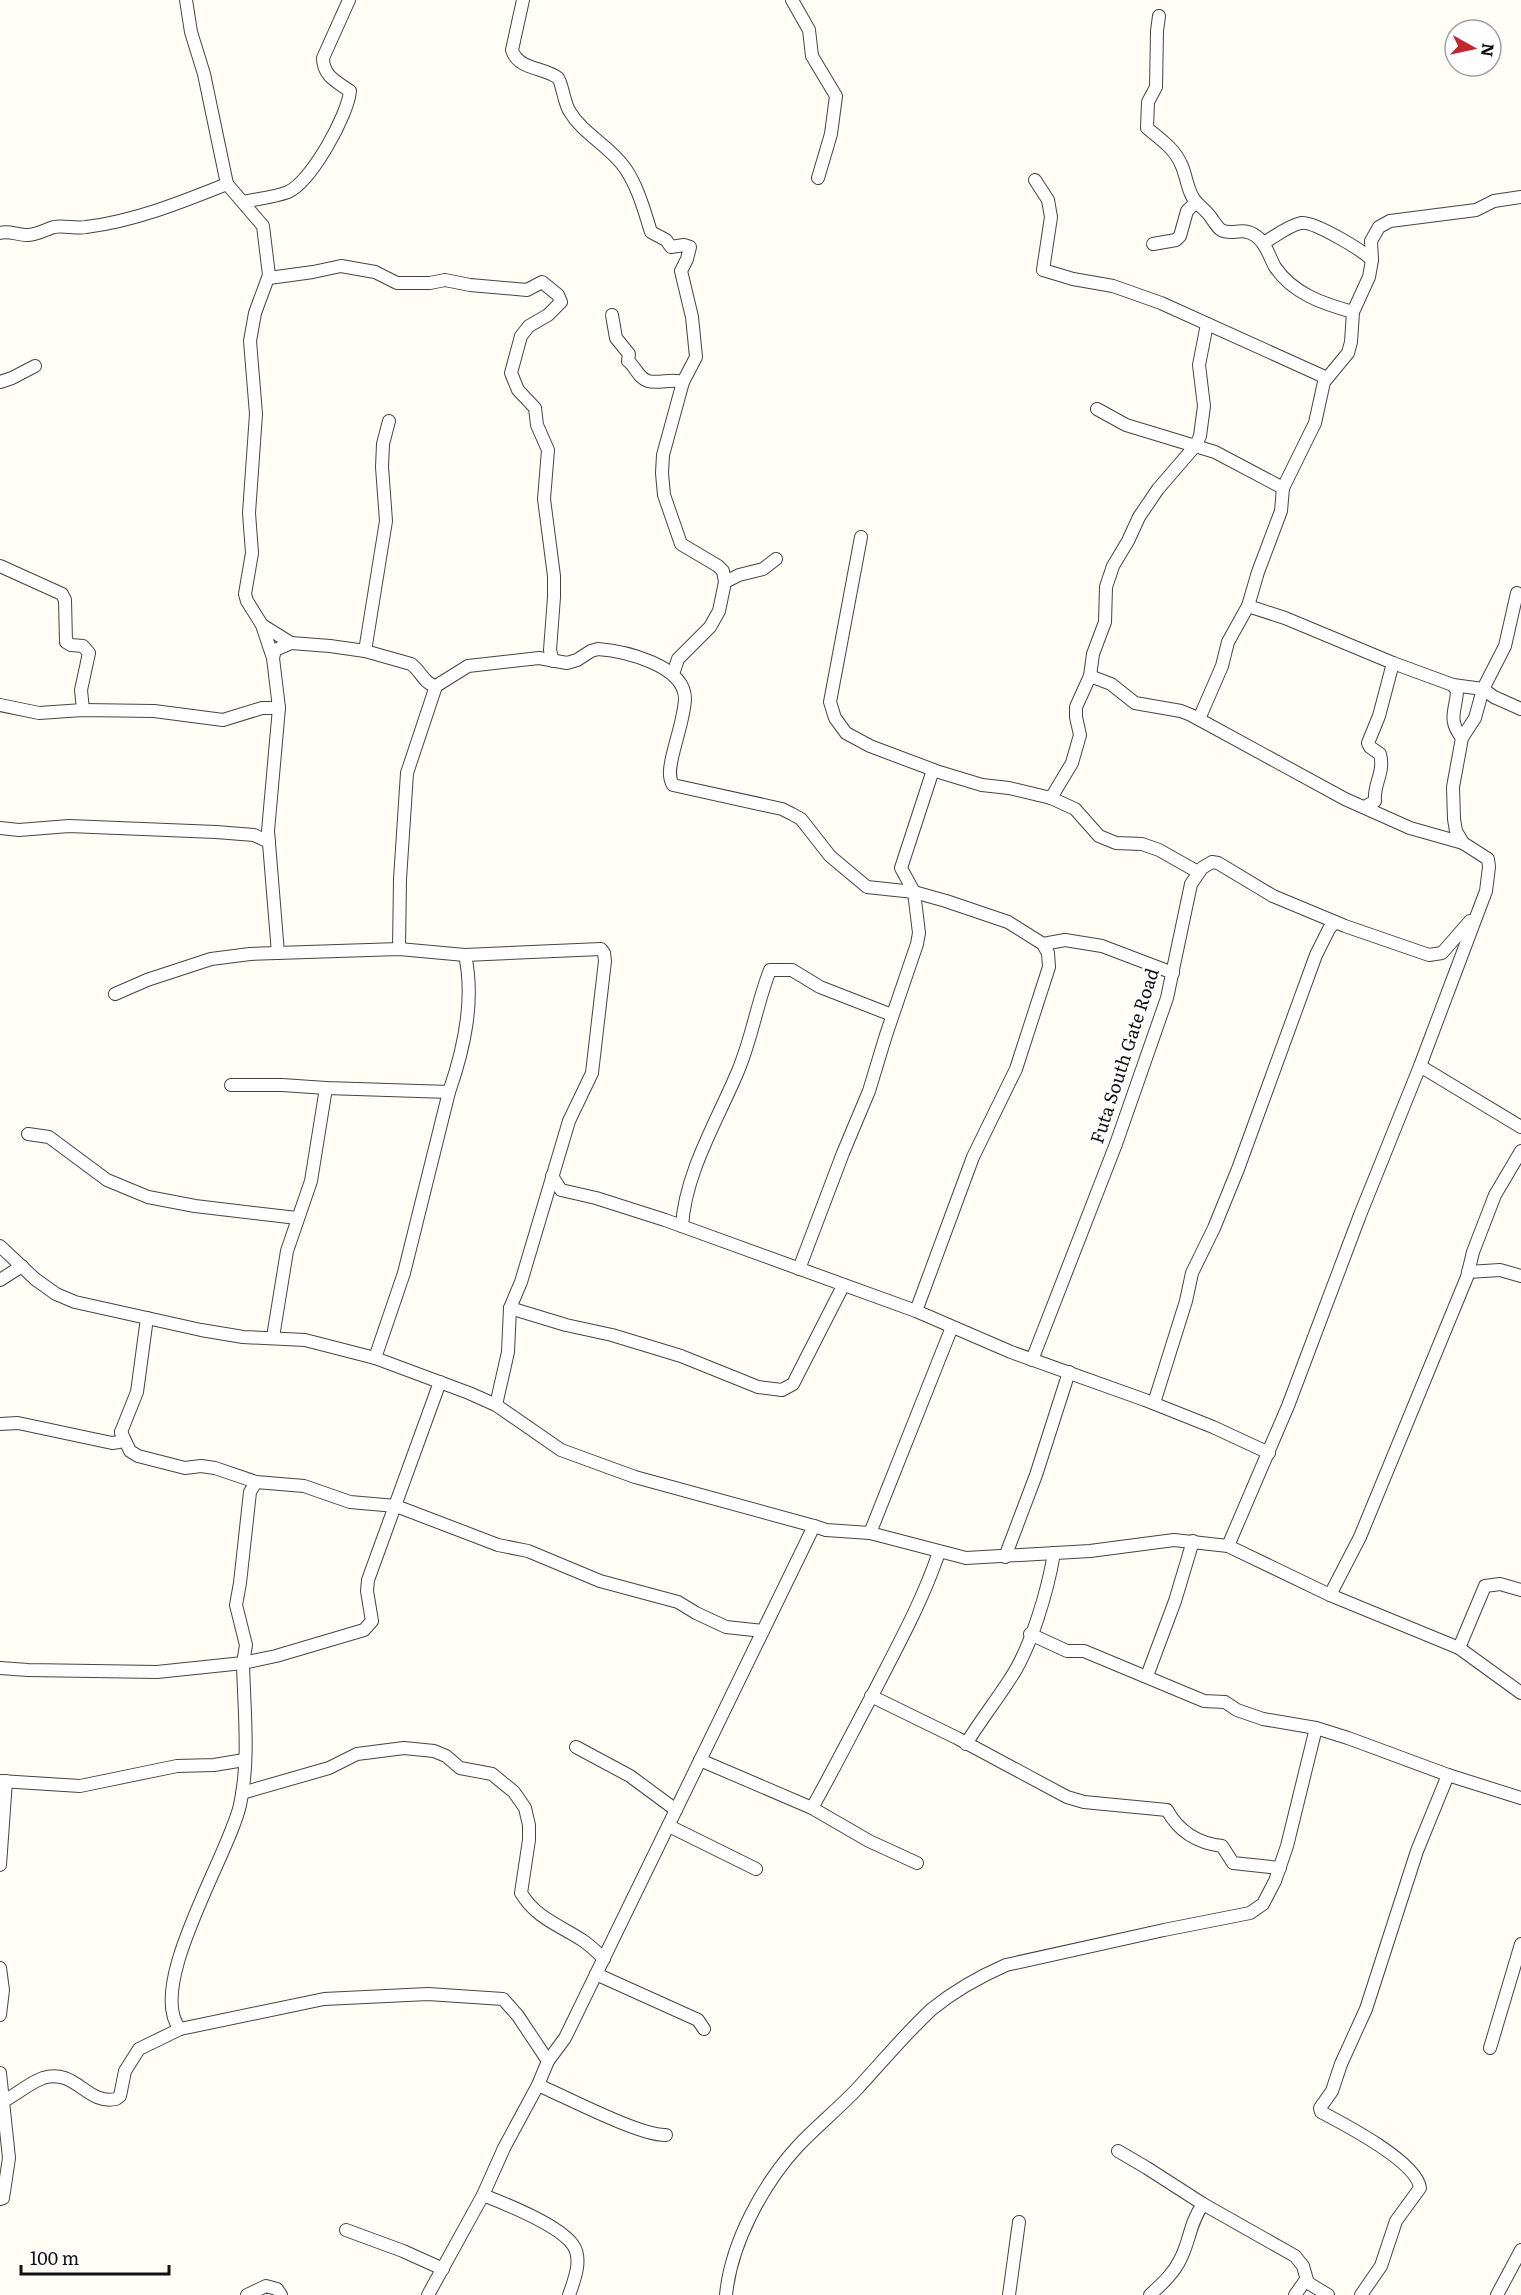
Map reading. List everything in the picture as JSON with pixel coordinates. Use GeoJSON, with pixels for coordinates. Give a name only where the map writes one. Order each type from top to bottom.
{"type":"FeatureCollection","features":[{"type":"Feature","properties":{"kind":"street"},"geometry":{"type":"LineString","coordinates":[[186,0],[191,32],[204,74],[227,184],[263,226],[269,278],[255,313],[250,341],[256,414],[249,513],[252,553],[245,594],[262,625],[273,658],[279,708],[268,831],[278,953]]}},
{"type":"Feature","properties":{"kind":"street"},"geometry":{"type":"LineString","coordinates":[[243,202],[290,191],[324,152],[345,115],[350,91],[328,75],[322,58],[349,0]]}},
{"type":"Feature","properties":{"kind":"street"},"geometry":{"type":"LineString","coordinates":[[523,0],[513,54],[532,68],[557,78],[561,82],[563,99],[570,113],[625,168],[640,197],[651,232],[666,240],[671,247],[684,245],[690,247],[681,271],[692,317],[696,357],[683,382],[663,455],[664,495],[681,544],[718,566],[723,571],[725,582],[719,611],[710,627],[678,659],[673,674]]}},
{"type":"Feature","properties":{"kind":"street"},"geometry":{"type":"LineString","coordinates":[[792,0],[808,30],[812,56],[836,96],[831,134],[818,178]]}},
{"type":"Feature","properties":{"kind":"street"},"geometry":{"type":"LineString","coordinates":[[1160,16],[1157,31],[1156,87],[1148,102],[1147,128],[1173,149],[1182,165],[1196,202],[1205,209],[1222,230],[1245,230],[1263,243],[1276,268],[1288,282],[1305,295],[1353,312]]}},
{"type":"Feature","properties":{"kind":"street"},"geometry":{"type":"LineString","coordinates":[[1035,180],[1048,200],[1051,217],[1043,270],[1073,279],[1129,290],[1327,378]]}},
{"type":"Feature","properties":{"kind":"street"},"geometry":{"type":"LineString","coordinates":[[0,233],[4,231],[28,235],[38,234],[55,227],[85,228],[168,208],[227,184]]}},
{"type":"Feature","properties":{"kind":"street"},"geometry":{"type":"LineString","coordinates":[[1199,719],[1222,666],[1228,642],[1248,606],[1258,572],[1281,512],[1283,488],[1315,423],[1327,378],[1348,353],[1353,312],[1369,278],[1372,260],[1371,241],[1378,227],[1390,221],[1476,210],[1494,201],[1521,197]]}},
{"type":"Feature","properties":{"kind":"street"},"geometry":{"type":"LineString","coordinates":[[1153,244],[1176,240],[1180,236],[1187,211],[1196,202]]}},
{"type":"Feature","properties":{"kind":"street"},"geometry":{"type":"LineString","coordinates":[[1263,243],[1295,225],[1306,223],[1363,251],[1372,260]]}},
{"type":"Feature","properties":{"kind":"street"},"geometry":{"type":"LineString","coordinates":[[269,278],[341,266],[375,272],[397,283],[430,283],[445,280],[478,286],[527,290],[542,282],[558,295],[561,302],[548,315],[529,326],[521,336],[511,373],[518,390],[535,408],[537,425],[548,450],[544,499],[554,576],[550,650],[553,661]]}},
{"type":"Feature","properties":{"kind":"street"},"geometry":{"type":"LineString","coordinates":[[612,315],[616,338],[629,354],[628,361],[633,364],[636,373],[648,381],[683,382]]}},
{"type":"Feature","properties":{"kind":"street"},"geometry":{"type":"LineString","coordinates":[[1052,798],[1072,763],[1080,735],[1076,707],[1090,676],[1093,654],[1105,622],[1106,587],[1113,566],[1139,517],[1158,489],[1196,446],[1204,406],[1199,366],[1207,324]]}},
{"type":"Feature","properties":{"kind":"street"},"geometry":{"type":"LineString","coordinates":[[0,382],[35,366]]}},
{"type":"Feature","properties":{"kind":"street"},"geometry":{"type":"LineString","coordinates":[[1097,409],[1126,425],[1215,452],[1283,488]]}},
{"type":"Feature","properties":{"kind":"street"},"geometry":{"type":"LineString","coordinates":[[365,651],[386,521],[382,467],[383,444],[389,421]]}},
{"type":"Feature","properties":{"kind":"street"},"geometry":{"type":"LineString","coordinates":[[861,537],[831,692],[831,711],[846,733],[854,739],[933,770],[982,785],[1009,788],[1052,798],[1075,809],[1099,836],[1116,843],[1142,844],[1159,850],[1198,872],[1212,862],[1218,863],[1273,896],[1335,922],[1429,955],[1442,953],[1477,914]]}},
{"type":"Feature","properties":{"kind":"street"},"geometry":{"type":"LineString","coordinates":[[725,582],[739,575],[763,569],[776,559]]}},
{"type":"Feature","properties":{"kind":"street"},"geometry":{"type":"LineString","coordinates":[[0,566],[62,594],[65,600],[66,642],[83,646],[89,653],[81,690],[83,710]]}},
{"type":"Feature","properties":{"kind":"street"},"geometry":{"type":"LineString","coordinates":[[1463,843],[1455,825],[1453,787],[1462,738],[1475,718],[1483,689],[1505,646],[1517,593]]}},
{"type":"Feature","properties":{"kind":"street"},"geometry":{"type":"LineString","coordinates":[[1248,606],[1453,685],[1483,689],[1494,697],[1521,709]]}},
{"type":"Feature","properties":{"kind":"street"},"geometry":{"type":"LineString","coordinates":[[262,625],[291,643],[365,651],[411,664],[417,668],[427,683],[436,686]]}},
{"type":"Feature","properties":{"kind":"street"},"geometry":{"type":"LineString","coordinates":[[273,658],[275,650],[291,643]]}},
{"type":"Feature","properties":{"kind":"street"},"geometry":{"type":"LineString","coordinates":[[399,949],[400,879],[408,773],[436,686],[468,666],[538,658],[567,663],[591,651],[605,649],[644,658],[673,674],[681,686],[685,700],[670,765],[673,785],[782,809],[801,819],[830,856],[860,883],[871,888],[914,892],[1008,922],[1043,944],[1048,952],[1048,967],[1019,1058],[974,1157],[916,1311]]}},
{"type":"Feature","properties":{"kind":"street"},"geometry":{"type":"LineString","coordinates":[[1365,807],[1375,801],[1374,795],[1382,767],[1380,754],[1370,747],[1368,742],[1379,716],[1393,663]]}},
{"type":"Feature","properties":{"kind":"street"},"geometry":{"type":"LineString","coordinates":[[1090,676],[1111,684],[1135,703],[1181,711],[1199,719],[1345,799],[1420,832],[1463,843],[1488,859],[1490,867],[1486,891],[1420,1066],[1269,1453],[1228,1546]]}},
{"type":"Feature","properties":{"kind":"street"},"geometry":{"type":"LineString","coordinates":[[1453,685],[1457,690],[1452,713],[1453,721],[1462,738]]}},
{"type":"Feature","properties":{"kind":"street"},"geometry":{"type":"LineString","coordinates":[[0,705],[39,713],[83,710],[154,711],[223,720],[262,708],[279,708]]}},
{"type":"Feature","properties":{"kind":"street"},"geometry":{"type":"LineString","coordinates":[[799,1269],[869,1091],[919,933],[914,892],[901,868],[933,770]]}},
{"type":"Feature","properties":{"kind":"street"},"geometry":{"type":"LineString","coordinates":[[0,828],[19,830],[69,826],[216,832],[254,835],[269,842]]}},
{"type":"Feature","properties":{"kind":"street","name":"Futa South Gate Road"},"geometry":{"type":"LineString","coordinates":[[1032,1360],[1116,1144],[1167,998],[1191,884],[1198,872]]}},
{"type":"Feature","properties":{"kind":"street"},"geometry":{"type":"LineString","coordinates":[[1154,1403],[1192,1273],[1214,1228],[1238,1169],[1316,955],[1335,922]]}},
{"type":"Feature","properties":{"kind":"street"},"geometry":{"type":"LineString","coordinates":[[1043,944],[1065,940],[1102,946],[1173,973]]}},
{"type":"Feature","properties":{"kind":"street"},"geometry":{"type":"LineString","coordinates":[[115,994],[147,980],[211,959],[278,953],[399,949],[465,956],[601,949],[604,953],[597,1042],[592,1072],[569,1121],[510,1308],[508,1352],[496,1405]]}},
{"type":"Feature","properties":{"kind":"street"},"geometry":{"type":"LineString","coordinates":[[375,1358],[404,1273],[449,1092],[459,1063],[468,1012],[469,971],[465,956]]}},
{"type":"Feature","properties":{"kind":"street"},"geometry":{"type":"LineString","coordinates":[[682,1226],[686,1195],[739,1069],[770,970],[792,969],[820,987],[892,1015]]}},
{"type":"Feature","properties":{"kind":"street"},"geometry":{"type":"LineString","coordinates":[[1420,1066],[1521,1127]]}},
{"type":"Feature","properties":{"kind":"street"},"geometry":{"type":"LineString","coordinates":[[231,1085],[449,1092]]}},
{"type":"Feature","properties":{"kind":"street"},"geometry":{"type":"LineString","coordinates":[[273,1337],[286,1251],[311,1181],[326,1088]]}},
{"type":"Feature","properties":{"kind":"street"},"geometry":{"type":"LineString","coordinates":[[28,1134],[49,1137],[107,1180],[148,1197],[195,1206],[297,1218]]}},
{"type":"Feature","properties":{"kind":"street"},"geometry":{"type":"LineString","coordinates":[[1330,1594],[1360,1537],[1468,1272],[1473,1252],[1495,1195],[1521,1151]]}},
{"type":"Feature","properties":{"kind":"street"},"geometry":{"type":"LineString","coordinates":[[552,1176],[561,1190],[596,1198],[682,1226],[916,1311],[1032,1360],[1154,1403],[1269,1453]]}},
{"type":"Feature","properties":{"kind":"street"},"geometry":{"type":"LineString","coordinates":[[545,1200],[561,1190]]}},
{"type":"Feature","properties":{"kind":"street"},"geometry":{"type":"LineString","coordinates":[[0,1245],[35,1279],[56,1294],[75,1302],[243,1337],[305,1340],[375,1358],[496,1405],[561,1450],[634,1477],[826,1530],[870,1533],[966,1558],[1090,1551],[1154,1541],[1193,1541],[1228,1546],[1330,1594],[1459,1648],[1521,1693]]}},
{"type":"Feature","properties":{"kind":"street"},"geometry":{"type":"LineString","coordinates":[[0,1280],[22,1266]]}},
{"type":"Feature","properties":{"kind":"street"},"geometry":{"type":"LineString","coordinates":[[1468,1272],[1500,1270],[1521,1276]]}},
{"type":"Feature","properties":{"kind":"street"},"geometry":{"type":"LineString","coordinates":[[510,1308],[681,1356],[758,1387],[782,1390],[793,1384],[843,1286]]}},
{"type":"Feature","properties":{"kind":"street"},"geometry":{"type":"LineString","coordinates":[[0,1424],[18,1423],[112,1443],[119,1442],[123,1438],[121,1432],[137,1392],[147,1318]]}},
{"type":"Feature","properties":{"kind":"street"},"geometry":{"type":"LineString","coordinates":[[870,1533],[952,1327]]}},
{"type":"Feature","properties":{"kind":"street"},"geometry":{"type":"LineString","coordinates":[[1005,1557],[1036,1475],[1070,1372]]}},
{"type":"Feature","properties":{"kind":"street"},"geometry":{"type":"LineString","coordinates":[[0,1668],[157,1672],[243,1663],[331,1641],[351,1632],[364,1630],[372,1620],[367,1591],[368,1580],[440,1382]]}},
{"type":"Feature","properties":{"kind":"street"},"geometry":{"type":"LineString","coordinates":[[121,1432],[130,1451],[138,1456],[185,1468],[215,1467],[256,1482],[304,1486],[350,1503],[396,1506],[498,1545],[528,1551],[600,1581],[678,1602],[726,1627],[763,1631]]}},
{"type":"Feature","properties":{"kind":"street"},"geometry":{"type":"LineString","coordinates":[[180,2029],[173,2020],[171,2010],[181,1948],[232,1832],[242,1793],[243,1663],[246,1645],[237,1596],[250,1492],[256,1482]]}},
{"type":"Feature","properties":{"kind":"street"},"geometry":{"type":"LineString","coordinates":[[428,2295],[483,2195],[548,2061],[565,2038],[814,1526]]}},
{"type":"Feature","properties":{"kind":"street"},"geometry":{"type":"LineString","coordinates":[[1147,1676],[1175,1601],[1193,1541]]}},
{"type":"Feature","properties":{"kind":"street"},"geometry":{"type":"LineString","coordinates":[[812,1808],[918,1605],[939,1552]]}},
{"type":"Feature","properties":{"kind":"street"},"geometry":{"type":"LineString","coordinates":[[966,1744],[987,1710],[1011,1679],[1019,1663],[1049,1584],[1054,1553]]}},
{"type":"Feature","properties":{"kind":"street"},"geometry":{"type":"LineString","coordinates":[[1459,1648],[1485,1586],[1500,1584],[1521,1590]]}},
{"type":"Feature","properties":{"kind":"street"},"geometry":{"type":"LineString","coordinates":[[1030,1634],[1067,1651],[1084,1651],[1208,1702],[1225,1702],[1237,1710],[1263,1719],[1316,1728],[1448,1775],[1521,1798]]}},
{"type":"Feature","properties":{"kind":"street"},"geometry":{"type":"LineString","coordinates":[[871,1696],[1067,1797],[1084,1802],[1167,1810],[1178,1826],[1197,1841],[1222,1846],[1233,1863],[1280,1868]]}},
{"type":"Feature","properties":{"kind":"street"},"geometry":{"type":"LineString","coordinates":[[726,2295],[729,2273],[740,2239],[759,2200],[780,2170],[798,2146],[844,2102],[934,2008],[992,1971],[1006,1965],[1250,1913],[1263,1905],[1280,1868],[1287,1846],[1316,1728]]}},
{"type":"Feature","properties":{"kind":"street"},"geometry":{"type":"LineString","coordinates":[[576,1747],[630,1776],[676,1810]]}},
{"type":"Feature","properties":{"kind":"street"},"geometry":{"type":"LineString","coordinates":[[242,1793],[329,1768],[357,1754],[404,1748],[434,1751],[446,1756],[460,1768],[492,1774],[514,1792],[525,1808],[529,1840],[521,1893],[534,1910],[549,1923],[583,1940],[604,1959]]}},
{"type":"Feature","properties":{"kind":"street"},"geometry":{"type":"LineString","coordinates":[[0,1865],[3,1781],[80,1786],[177,1766],[214,1765],[244,1760]]}},
{"type":"Feature","properties":{"kind":"street"},"geometry":{"type":"LineString","coordinates":[[700,1760],[812,1808],[869,1841],[917,1863]]}},
{"type":"Feature","properties":{"kind":"street"},"geometry":{"type":"LineString","coordinates":[[1361,2295],[1381,2266],[1396,2221],[1420,2188],[1419,2182],[1416,2175],[1392,2154],[1321,2112],[1320,2108],[1332,2091],[1341,2064],[1366,2009],[1417,1851],[1448,1775]]}},
{"type":"Feature","properties":{"kind":"street"},"geometry":{"type":"LineString","coordinates":[[669,1826],[756,1869]]}},
{"type":"Feature","properties":{"kind":"street"},"geometry":{"type":"LineString","coordinates":[[1490,2048],[1517,1970],[1521,1944]]}},
{"type":"Feature","properties":{"kind":"street"},"geometry":{"type":"LineString","coordinates":[[0,1968],[3,1990],[0,2015]]}},
{"type":"Feature","properties":{"kind":"street"},"geometry":{"type":"LineString","coordinates":[[596,1974],[698,2020],[704,2029]]}},
{"type":"Feature","properties":{"kind":"street"},"geometry":{"type":"LineString","coordinates":[[2,2102],[41,2079],[58,2076],[74,2081],[84,2090],[100,2098],[116,2099],[120,2096],[125,2071],[139,2049],[180,2029],[324,1999],[428,1994],[495,1997],[508,2002],[548,2061]]}},
{"type":"Feature","properties":{"kind":"street"},"geometry":{"type":"LineString","coordinates":[[0,2073],[9,2158],[6,2189],[3,2198],[0,2199]]}},
{"type":"Feature","properties":{"kind":"street"},"geometry":{"type":"LineString","coordinates":[[538,2085],[608,2117],[654,2134],[666,2134]]}},
{"type":"Feature","properties":{"kind":"street"},"geometry":{"type":"LineString","coordinates":[[1118,2151],[1203,2204],[1295,2256],[1303,2266],[1307,2280],[1295,2295]]}},
{"type":"Feature","properties":{"kind":"street"},"geometry":{"type":"LineString","coordinates":[[483,2195],[531,2215],[562,2235],[574,2246],[577,2261],[576,2274],[569,2295]]}},
{"type":"Feature","properties":{"kind":"street"},"geometry":{"type":"LineString","coordinates":[[1150,2295],[1172,2274],[1178,2264],[1192,2221],[1203,2204]]}},
{"type":"Feature","properties":{"kind":"street"},"geometry":{"type":"LineString","coordinates":[[1009,2295],[1019,2222]]}},
{"type":"Feature","properties":{"kind":"street"},"geometry":{"type":"LineString","coordinates":[[346,2230],[443,2269]]}},
{"type":"Feature","properties":{"kind":"street"},"geometry":{"type":"LineString","coordinates":[[1497,2295],[1521,2250]]}},
{"type":"Feature","properties":{"kind":"street"},"geometry":{"type":"LineString","coordinates":[[1305,2281],[1328,2295]]}},
{"type":"Feature","properties":{"kind":"street"},"geometry":{"type":"LineString","coordinates":[[247,2295],[266,2286],[277,2289],[281,2295]]}}]}
